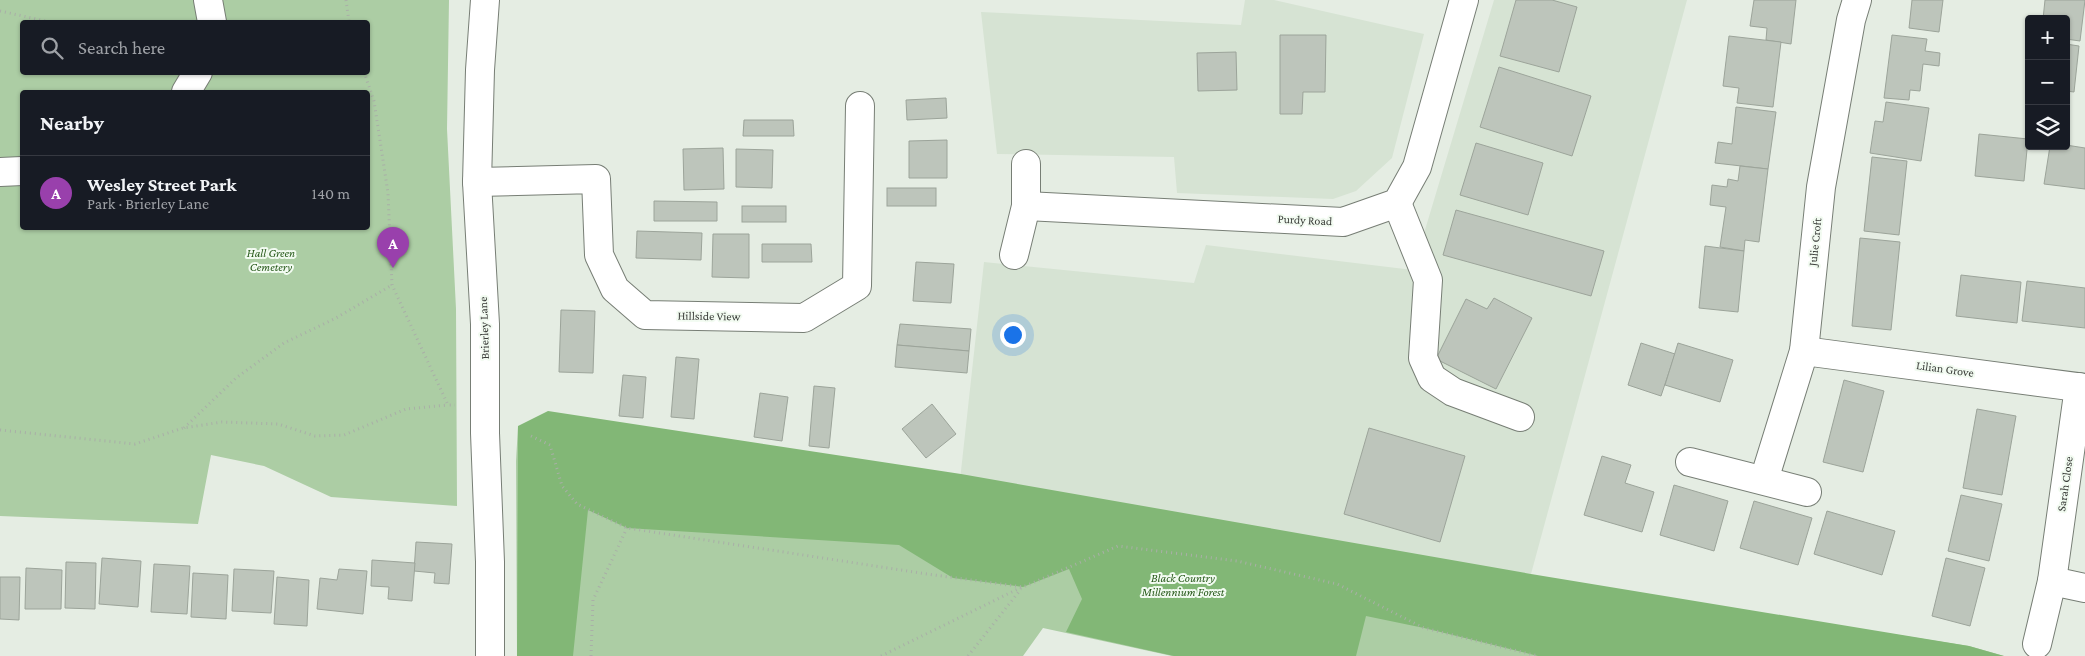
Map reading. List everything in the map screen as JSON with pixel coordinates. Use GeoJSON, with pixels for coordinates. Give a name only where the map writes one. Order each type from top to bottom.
{"type":"FeatureCollection","features":[{"type":"Feature","properties":{"kind":"street"},"geometry":{"type":"LineString","coordinates":[[208,0],[212,20]]}},
{"type":"Feature","properties":{"kind":"street","name":"Brierley Lane"},"geometry":{"type":"LineString","coordinates":[[485,0],[480,70],[477,182],[484,324],[490,562],[490,656]]}},
{"type":"Feature","properties":{"kind":"street"},"geometry":{"type":"LineString","coordinates":[[1464,0],[1417,167],[1396,203],[1428,280],[1422,358],[1432,378],[1452,392],[1520,417]]}},
{"type":"Feature","properties":{"kind":"street","name":"Julie Croft"},"geometry":{"type":"LineString","coordinates":[[1764,480],[1804,351],[1821,187],[1851,20],[1857,0]]}},
{"type":"Feature","properties":{"kind":"street"},"geometry":{"type":"LineString","coordinates":[[187,90],[196,75]]}},
{"type":"Feature","properties":{"kind":"street","name":"Hillside View"},"geometry":{"type":"LineString","coordinates":[[477,182],[596,179],[599,255],[616,289],[645,315],[804,318],[857,286],[860,106]]}},
{"type":"Feature","properties":{"kind":"street"},"geometry":{"type":"LineString","coordinates":[[1014,255],[1026,206],[1026,164]]}},
{"type":"Feature","properties":{"kind":"street"},"geometry":{"type":"LineString","coordinates":[[0,172],[20,171]]}},
{"type":"Feature","properties":{"kind":"street","name":"Purdy Road"},"geometry":{"type":"LineString","coordinates":[[1026,206],[1343,222],[1396,203]]}},
{"type":"Feature","properties":{"kind":"street","name":"Lilian Grove"},"geometry":{"type":"LineString","coordinates":[[1804,351],[2082,387]]}},
{"type":"Feature","properties":{"kind":"street","name":"Sarah Close"},"geometry":{"type":"LineString","coordinates":[[2036,644],[2052,582],[2082,387]]}},
{"type":"Feature","properties":{"kind":"street"},"geometry":{"type":"LineString","coordinates":[[1690,462],[1808,492]]}},
{"type":"Feature","properties":{"kind":"street"},"geometry":{"type":"LineString","coordinates":[[2052,582],[2085,588]]}},
{"type":"Feature","properties":{"kind":"path"},"geometry":{"type":"LineString","coordinates":[[346,0],[349,20]]}},
{"type":"Feature","properties":{"kind":"path"},"geometry":{"type":"LineString","coordinates":[[0,10],[42,20]]}},
{"type":"Feature","properties":{"kind":"path"},"geometry":{"type":"LineString","coordinates":[[365,75],[374,101],[388,193],[392,285],[448,405]]}},
{"type":"Feature","properties":{"kind":"path"},"geometry":{"type":"LineString","coordinates":[[183,428],[236,378],[284,343],[336,318],[392,285]]}},
{"type":"Feature","properties":{"kind":"path"},"geometry":{"type":"LineString","coordinates":[[0,430],[135,444],[183,428],[222,422],[278,424],[315,436],[344,434],[406,410],[448,405],[485,406]]}},
{"type":"Feature","properties":{"kind":"path"},"geometry":{"type":"LineString","coordinates":[[531,436],[550,445],[562,486],[577,504],[627,528],[1023,587]]}},
{"type":"Feature","properties":{"kind":"path"},"geometry":{"type":"LineString","coordinates":[[591,656],[594,600],[627,528]]}},
{"type":"Feature","properties":{"kind":"path"},"geometry":{"type":"LineString","coordinates":[[881,656],[1023,587],[1118,546],[1237,561],[1337,584],[1424,628],[1538,656]]}},
{"type":"Feature","properties":{"kind":"path"},"geometry":{"type":"LineString","coordinates":[[968,656],[1023,587]]}},
{"type":"Feature","properties":{"kind":"shaded area"},"geometry":{"type":"Polygon","coordinates":[[[1245,0],[1274,0],[1424,34],[1392,158],[1356,191],[1333,199],[1177,193],[1174,157],[997,154],[981,12],[1241,25],[1245,0]]]}},
{"type":"Feature","properties":{"kind":"shaded area"},"geometry":{"type":"Polygon","coordinates":[[[1494,0],[1687,0],[1531,574],[959,489],[984,262],[1194,283],[1206,245],[1413,270],[1494,0]]]}},
{"type":"Feature","properties":{"kind":"green space","name":"Hall Green Cemetery"},"geometry":{"type":"Polygon","coordinates":[[[0,0],[449,0],[447,129],[456,309],[457,506],[331,497],[264,466],[211,455],[198,524],[0,516],[0,0]]]}},
{"type":"Feature","properties":{"kind":"green space","name":"Black Country Millennium Forest"},"geometry":{"type":"Polygon","coordinates":[[[548,411],[961,474],[1531,574],[1969,646],[2004,656],[1538,656],[1366,616],[1356,656],[1174,656],[1066,632],[1082,599],[1069,569],[1023,587],[953,578],[899,545],[627,528],[588,510],[573,656],[517,656],[518,426],[548,411]]]}},
{"type":"Feature","properties":{"kind":"green space","name":"Black Country Millennium Forest"},"geometry":{"type":"Polygon","coordinates":[[[518,426],[959,489],[1969,646],[2004,656],[1172,656],[1043,628],[1023,656],[517,656],[516,461],[518,426]]]}},
{"type":"Feature","properties":{"kind":"building"},"geometry":{"type":"Polygon","coordinates":[[[1516,0],[1552,0],[1577,7],[1559,72],[1500,56],[1516,0]]]}},
{"type":"Feature","properties":{"kind":"building"},"geometry":{"type":"Polygon","coordinates":[[[1754,0],[1796,0],[1791,44],[1766,40],[1767,28],[1750,26],[1754,0]]]}},
{"type":"Feature","properties":{"kind":"building"},"geometry":{"type":"Polygon","coordinates":[[[1912,0],[1943,0],[1939,32],[1909,28],[1912,0]]]}},
{"type":"Feature","properties":{"kind":"building"},"geometry":{"type":"Polygon","coordinates":[[[2045,0],[2085,0],[2080,41],[2070,40],[2070,15],[2043,15],[2045,0]]]}},
{"type":"Feature","properties":{"kind":"building"},"geometry":{"type":"Polygon","coordinates":[[[1280,35],[1326,35],[1325,92],[1303,92],[1302,114],[1280,114],[1280,35]]]}},
{"type":"Feature","properties":{"kind":"building"},"geometry":{"type":"Polygon","coordinates":[[[1892,35],[1927,39],[1925,51],[1940,53],[1939,66],[1923,64],[1920,91],[1910,90],[1909,100],[1884,98],[1892,35]]]}},
{"type":"Feature","properties":{"kind":"building"},"geometry":{"type":"Polygon","coordinates":[[[1729,36],[1781,42],[1773,107],[1737,103],[1739,88],[1723,86],[1729,36]]]}},
{"type":"Feature","properties":{"kind":"building"},"geometry":{"type":"Polygon","coordinates":[[[2070,45],[2079,46],[2074,92],[2070,92],[2070,45]]]}},
{"type":"Feature","properties":{"kind":"building"},"geometry":{"type":"Polygon","coordinates":[[[1236,52],[1237,90],[1198,91],[1197,53],[1236,52]]]}},
{"type":"Feature","properties":{"kind":"building"},"geometry":{"type":"Polygon","coordinates":[[[1499,67],[1591,96],[1572,156],[1480,127],[1499,67]]]}},
{"type":"Feature","properties":{"kind":"building"},"geometry":{"type":"Polygon","coordinates":[[[946,98],[947,118],[907,120],[906,100],[946,98]]]}},
{"type":"Feature","properties":{"kind":"building"},"geometry":{"type":"Polygon","coordinates":[[[1886,102],[1929,108],[1921,161],[1870,153],[1875,121],[1883,122],[1886,102]]]}},
{"type":"Feature","properties":{"kind":"building"},"geometry":{"type":"Polygon","coordinates":[[[1736,107],[1776,112],[1768,169],[1715,163],[1718,142],[1732,144],[1736,107]]]}},
{"type":"Feature","properties":{"kind":"building"},"geometry":{"type":"Polygon","coordinates":[[[744,120],[793,120],[794,136],[743,136],[744,120]]]}},
{"type":"Feature","properties":{"kind":"building"},"geometry":{"type":"Polygon","coordinates":[[[1979,134],[2025,139],[2025,150],[2027,150],[2024,181],[1975,176],[1979,134]]]}},
{"type":"Feature","properties":{"kind":"building"},"geometry":{"type":"Polygon","coordinates":[[[947,140],[947,178],[909,178],[909,141],[947,140]]]}},
{"type":"Feature","properties":{"kind":"building"},"geometry":{"type":"Polygon","coordinates":[[[1476,143],[1543,163],[1528,215],[1460,195],[1476,143]]]}},
{"type":"Feature","properties":{"kind":"building"},"geometry":{"type":"Polygon","coordinates":[[[2070,146],[2085,148],[2085,189],[2044,184],[2049,150],[2070,150],[2070,146]]]}},
{"type":"Feature","properties":{"kind":"building"},"geometry":{"type":"Polygon","coordinates":[[[723,148],[724,189],[684,190],[683,149],[723,148]]]}},
{"type":"Feature","properties":{"kind":"building"},"geometry":{"type":"Polygon","coordinates":[[[736,149],[773,150],[772,188],[736,187],[736,149]]]}},
{"type":"Feature","properties":{"kind":"building"},"geometry":{"type":"Polygon","coordinates":[[[1872,157],[1907,161],[1899,235],[1864,231],[1872,157]]]}},
{"type":"Feature","properties":{"kind":"building"},"geometry":{"type":"Polygon","coordinates":[[[1740,166],[1768,169],[1759,242],[1745,240],[1744,251],[1720,247],[1726,207],[1710,205],[1712,185],[1727,187],[1728,179],[1738,181],[1740,166]]]}},
{"type":"Feature","properties":{"kind":"building"},"geometry":{"type":"Polygon","coordinates":[[[887,188],[936,188],[936,206],[887,206],[887,188]]]}},
{"type":"Feature","properties":{"kind":"building"},"geometry":{"type":"Polygon","coordinates":[[[654,201],[717,202],[717,221],[654,221],[654,201]]]}},
{"type":"Feature","properties":{"kind":"building"},"geometry":{"type":"Polygon","coordinates":[[[742,206],[786,206],[786,222],[742,222],[742,206]]]}},
{"type":"Feature","properties":{"kind":"building"},"geometry":{"type":"Polygon","coordinates":[[[1456,210],[1604,251],[1591,296],[1443,255],[1456,210]]]}},
{"type":"Feature","properties":{"kind":"building"},"geometry":{"type":"Polygon","coordinates":[[[637,231],[702,233],[701,260],[636,258],[637,231]]]}},
{"type":"Feature","properties":{"kind":"building"},"geometry":{"type":"Polygon","coordinates":[[[713,234],[749,234],[749,278],[712,277],[713,234]]]}},
{"type":"Feature","properties":{"kind":"building"},"geometry":{"type":"Polygon","coordinates":[[[1860,238],[1900,242],[1891,330],[1852,326],[1860,238]]]}},
{"type":"Feature","properties":{"kind":"building"},"geometry":{"type":"Polygon","coordinates":[[[762,244],[811,244],[812,262],[762,262],[762,244]]]}},
{"type":"Feature","properties":{"kind":"building"},"geometry":{"type":"Polygon","coordinates":[[[1705,246],[1744,251],[1738,312],[1699,308],[1705,246]]]}},
{"type":"Feature","properties":{"kind":"building"},"geometry":{"type":"Polygon","coordinates":[[[916,262],[954,264],[951,303],[913,301],[916,262]]]}},
{"type":"Feature","properties":{"kind":"building"},"geometry":{"type":"Polygon","coordinates":[[[1961,275],[2021,282],[2017,323],[1956,316],[1961,275]]]}},
{"type":"Feature","properties":{"kind":"building"},"geometry":{"type":"Polygon","coordinates":[[[2027,281],[2085,288],[2085,328],[2022,321],[2027,281]]]}},
{"type":"Feature","properties":{"kind":"building"},"geometry":{"type":"Polygon","coordinates":[[[1494,298],[1532,318],[1496,389],[1436,359],[1466,299],[1487,309],[1494,298]]]}},
{"type":"Feature","properties":{"kind":"building"},"geometry":{"type":"Polygon","coordinates":[[[561,310],[595,311],[593,373],[559,372],[561,310]]]}},
{"type":"Feature","properties":{"kind":"building"},"geometry":{"type":"Polygon","coordinates":[[[900,324],[971,329],[969,351],[897,345],[900,324]]]}},
{"type":"Feature","properties":{"kind":"building"},"geometry":{"type":"Polygon","coordinates":[[[1641,343],[1675,354],[1661,396],[1628,385],[1641,343]]]}},
{"type":"Feature","properties":{"kind":"building"},"geometry":{"type":"Polygon","coordinates":[[[1678,343],[1733,360],[1720,402],[1665,385],[1678,343]]]}},
{"type":"Feature","properties":{"kind":"building"},"geometry":{"type":"Polygon","coordinates":[[[897,345],[969,351],[967,373],[895,367],[897,345]]]}},
{"type":"Feature","properties":{"kind":"building"},"geometry":{"type":"Polygon","coordinates":[[[676,357],[699,359],[694,419],[671,417],[676,357]]]}},
{"type":"Feature","properties":{"kind":"building"},"geometry":{"type":"Polygon","coordinates":[[[623,375],[646,377],[643,418],[619,416],[623,375]]]}},
{"type":"Feature","properties":{"kind":"building"},"geometry":{"type":"Polygon","coordinates":[[[1844,380],[1884,391],[1863,472],[1823,462],[1844,380]]]}},
{"type":"Feature","properties":{"kind":"building"},"geometry":{"type":"Polygon","coordinates":[[[814,386],[835,388],[829,448],[809,446],[814,386]]]}},
{"type":"Feature","properties":{"kind":"building"},"geometry":{"type":"Polygon","coordinates":[[[760,393],[788,397],[782,441],[754,437],[760,393]]]}},
{"type":"Feature","properties":{"kind":"building"},"geometry":{"type":"Polygon","coordinates":[[[932,404],[956,434],[926,458],[902,429],[932,404]]]}},
{"type":"Feature","properties":{"kind":"building"},"geometry":{"type":"Polygon","coordinates":[[[1977,409],[2016,416],[2002,495],[1963,488],[1977,409]]]}},
{"type":"Feature","properties":{"kind":"building"},"geometry":{"type":"Polygon","coordinates":[[[1369,428],[1465,456],[1440,542],[1344,514],[1369,428]]]}},
{"type":"Feature","properties":{"kind":"building"},"geometry":{"type":"Polygon","coordinates":[[[1602,456],[1631,465],[1625,483],[1654,492],[1642,532],[1584,515],[1602,456]]]}},
{"type":"Feature","properties":{"kind":"building"},"geometry":{"type":"Polygon","coordinates":[[[1674,485],[1728,501],[1714,551],[1660,535],[1674,485]]]}},
{"type":"Feature","properties":{"kind":"building"},"geometry":{"type":"Polygon","coordinates":[[[1961,495],[2002,504],[1989,561],[1948,551],[1961,495]]]}},
{"type":"Feature","properties":{"kind":"building"},"geometry":{"type":"Polygon","coordinates":[[[1754,501],[1812,518],[1798,565],[1740,548],[1754,501]]]}},
{"type":"Feature","properties":{"kind":"building"},"geometry":{"type":"Polygon","coordinates":[[[1827,511],[1895,531],[1882,575],[1814,554],[1827,511]]]}},
{"type":"Feature","properties":{"kind":"building"},"geometry":{"type":"Polygon","coordinates":[[[416,542],[452,544],[449,584],[434,583],[435,573],[414,571],[416,542]]]}},
{"type":"Feature","properties":{"kind":"building"},"geometry":{"type":"Polygon","coordinates":[[[102,558],[141,561],[138,607],[99,604],[102,558]]]}},
{"type":"Feature","properties":{"kind":"building"},"geometry":{"type":"Polygon","coordinates":[[[1946,558],[1985,568],[1970,626],[1932,616],[1946,558]]]}},
{"type":"Feature","properties":{"kind":"building"},"geometry":{"type":"Polygon","coordinates":[[[372,560],[415,563],[412,601],[388,599],[389,587],[371,586],[372,560]]]}},
{"type":"Feature","properties":{"kind":"building"},"geometry":{"type":"Polygon","coordinates":[[[66,562],[96,563],[95,609],[65,608],[66,562]]]}},
{"type":"Feature","properties":{"kind":"building"},"geometry":{"type":"Polygon","coordinates":[[[154,564],[190,566],[187,614],[151,612],[154,564]]]}},
{"type":"Feature","properties":{"kind":"building"},"geometry":{"type":"Polygon","coordinates":[[[26,568],[62,570],[61,609],[25,609],[26,568]]]}},
{"type":"Feature","properties":{"kind":"building"},"geometry":{"type":"Polygon","coordinates":[[[234,569],[274,571],[271,613],[232,611],[234,569]]]}},
{"type":"Feature","properties":{"kind":"building"},"geometry":{"type":"Polygon","coordinates":[[[339,569],[367,571],[363,614],[317,609],[320,578],[337,580],[339,569]]]}},
{"type":"Feature","properties":{"kind":"building"},"geometry":{"type":"Polygon","coordinates":[[[193,573],[228,575],[226,619],[191,617],[193,573]]]}},
{"type":"Feature","properties":{"kind":"building"},"geometry":{"type":"Polygon","coordinates":[[[0,577],[20,577],[19,620],[0,619],[0,577]]]}},
{"type":"Feature","properties":{"kind":"building"},"geometry":{"type":"Polygon","coordinates":[[[277,577],[309,580],[307,626],[274,624],[277,577]]]}},
{"type":"Feature","properties":{"kind":"place","name":"Wesley Street Park"},"geometry":{"type":"Point","coordinates":[393,268]}}]}
